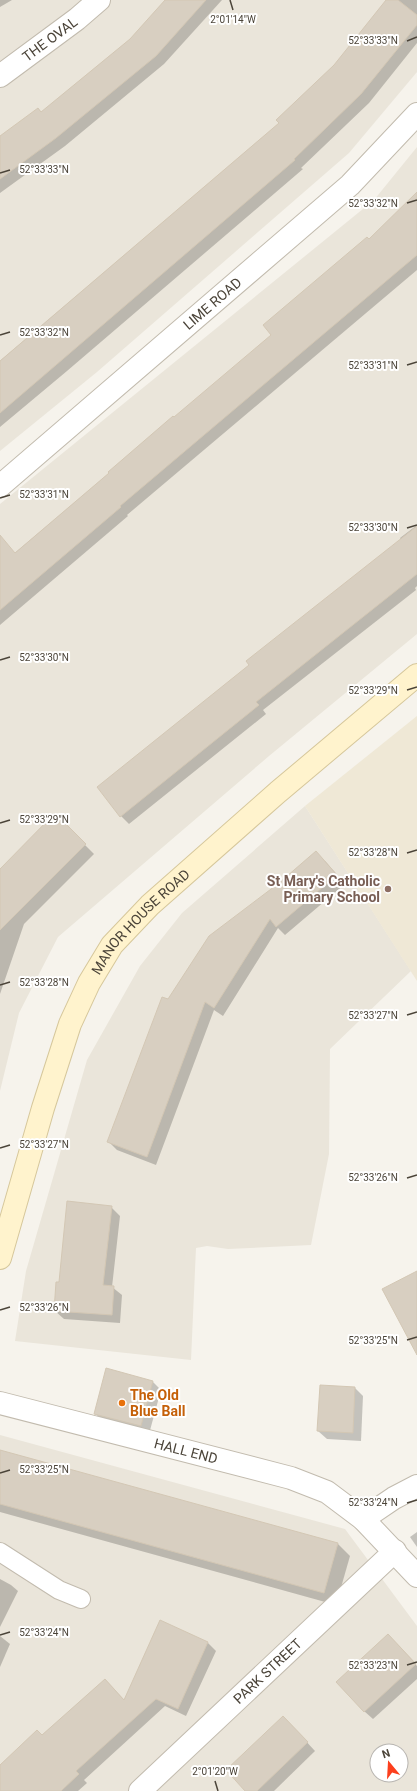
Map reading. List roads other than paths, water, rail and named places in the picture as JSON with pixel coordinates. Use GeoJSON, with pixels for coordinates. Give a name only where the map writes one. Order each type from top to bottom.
{"type":"FeatureCollection","features":[{"type":"Feature","properties":{"kind":"main road","name":"MANOR HOUSE ROAD"},"geometry":{"type":"LineString","coordinates":[[0,1258],[43,1108],[70,1024],[89,983],[112,945],[150,905],[278,792],[417,675]]}},
{"type":"Feature","properties":{"kind":"street","name":"THE OVAL"},"geometry":{"type":"LineString","coordinates":[[0,76],[77,19],[99,0]]}},
{"type":"Feature","properties":{"kind":"street","name":"LIME ROAD"},"geometry":{"type":"LineString","coordinates":[[0,486],[350,185],[417,114]]}},
{"type":"Feature","properties":{"kind":"street","name":"HALL END"},"geometry":{"type":"LineString","coordinates":[[0,1403],[291,1478],[327,1492],[363,1519],[395,1550],[417,1576]]}},
{"type":"Feature","properties":{"kind":"street"},"geometry":{"type":"LineString","coordinates":[[363,1519],[394,1498],[417,1486]]}},
{"type":"Feature","properties":{"kind":"street","name":"PARK STREET"},"geometry":{"type":"LineString","coordinates":[[140,1791],[395,1550]]}},
{"type":"Feature","properties":{"kind":"lane"},"geometry":{"type":"LineString","coordinates":[[0,1552],[59,1590],[81,1599]]}},
{"type":"Feature","properties":{"kind":"place","name":"St Mary's Catholic Primary School"},"geometry":{"type":"Point","coordinates":[388,889]}},
{"type":"Feature","properties":{"kind":"place","name":"The Old Blue Ball"},"geometry":{"type":"Point","coordinates":[122,1403]}}]}
